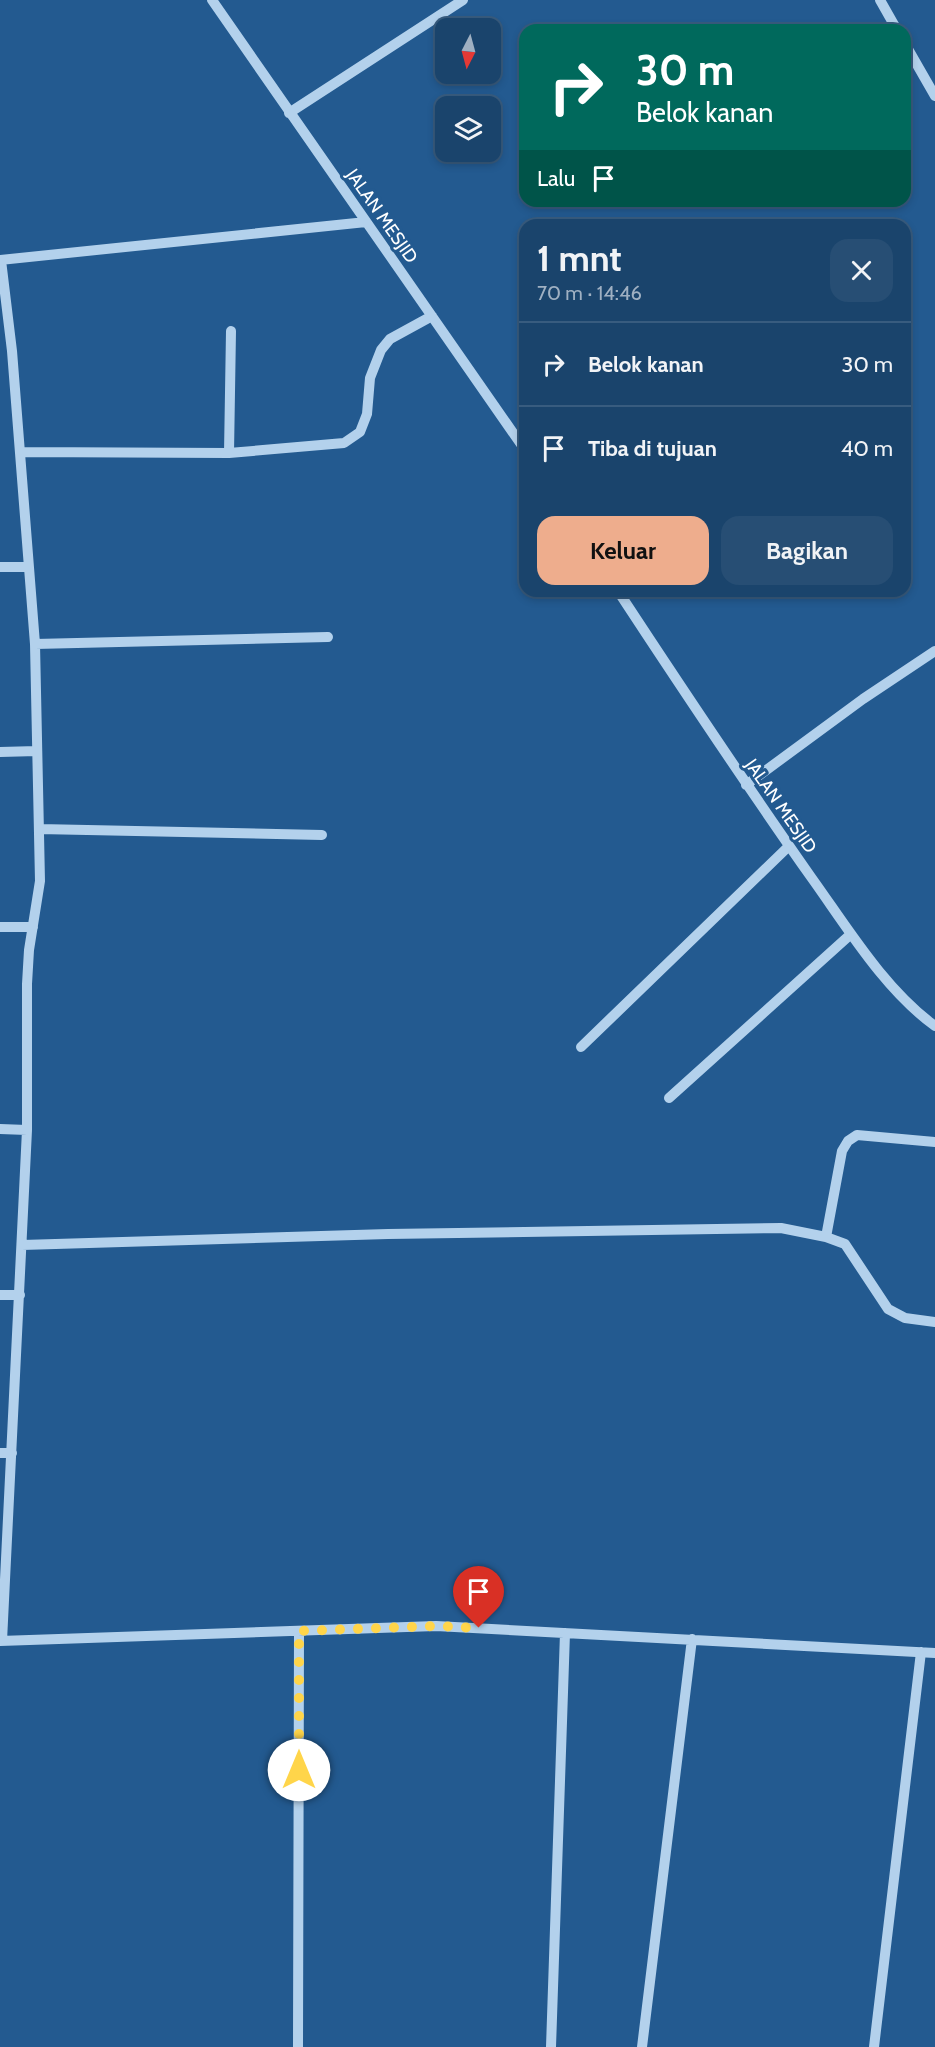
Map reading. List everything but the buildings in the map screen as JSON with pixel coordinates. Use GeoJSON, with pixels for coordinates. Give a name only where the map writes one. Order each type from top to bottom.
{"type":"FeatureCollection","features":[{"type":"Feature","properties":{"kind":"street","name":"JALAN MESJID"},"geometry":{"type":"LineString","coordinates":[[212,0],[519,441]]}},
{"type":"Feature","properties":{"kind":"street"},"geometry":{"type":"LineString","coordinates":[[289,113],[463,0]]}},
{"type":"Feature","properties":{"kind":"street"},"geometry":{"type":"LineString","coordinates":[[880,0],[894,24]]}},
{"type":"Feature","properties":{"kind":"street"},"geometry":{"type":"LineString","coordinates":[[911,54],[935,96]]}},
{"type":"Feature","properties":{"kind":"street"},"geometry":{"type":"LineString","coordinates":[[366,222],[1,260],[12,351],[35,644],[40,881],[27,984],[27,1130],[1,1641],[436,1626],[935,1653]]}},
{"type":"Feature","properties":{"kind":"street"},"geometry":{"type":"LineString","coordinates":[[20,452],[229,453],[344,443],[360,432],[367,414],[370,378],[381,350],[390,339],[432,316]]}},
{"type":"Feature","properties":{"kind":"street"},"geometry":{"type":"LineString","coordinates":[[229,453],[231,331]]}},
{"type":"Feature","properties":{"kind":"street"},"geometry":{"type":"LineString","coordinates":[[0,567],[29,567]]}},
{"type":"Feature","properties":{"kind":"street","name":"JALAN MESJID"},"geometry":{"type":"LineString","coordinates":[[622,597],[746,785],[851,934],[892,986],[935,1026]]}},
{"type":"Feature","properties":{"kind":"street"},"geometry":{"type":"LineString","coordinates":[[35,644],[328,637]]}},
{"type":"Feature","properties":{"kind":"street"},"geometry":{"type":"LineString","coordinates":[[746,785],[863,699],[935,651]]}},
{"type":"Feature","properties":{"kind":"street"},"geometry":{"type":"LineString","coordinates":[[0,752],[37,751]]}},
{"type":"Feature","properties":{"kind":"street"},"geometry":{"type":"LineString","coordinates":[[39,829],[322,835]]}},
{"type":"Feature","properties":{"kind":"street"},"geometry":{"type":"LineString","coordinates":[[581,1047],[789,846]]}},
{"type":"Feature","properties":{"kind":"street"},"geometry":{"type":"LineString","coordinates":[[0,927],[33,927]]}},
{"type":"Feature","properties":{"kind":"street"},"geometry":{"type":"LineString","coordinates":[[669,1098],[851,934]]}},
{"type":"Feature","properties":{"kind":"street"},"geometry":{"type":"LineString","coordinates":[[0,1129],[27,1130]]}},
{"type":"Feature","properties":{"kind":"street"},"geometry":{"type":"LineString","coordinates":[[826,1236],[842,1151],[848,1141],[857,1135],[935,1142]]}},
{"type":"Feature","properties":{"kind":"street"},"geometry":{"type":"LineString","coordinates":[[22,1245],[388,1234],[780,1228],[826,1236],[845,1245],[888,1309],[905,1318],[935,1322]]}},
{"type":"Feature","properties":{"kind":"street"},"geometry":{"type":"LineString","coordinates":[[0,1295],[20,1294]]}},
{"type":"Feature","properties":{"kind":"street"},"geometry":{"type":"LineString","coordinates":[[0,1453],[12,1453]]}},
{"type":"Feature","properties":{"kind":"street"},"geometry":{"type":"LineString","coordinates":[[298,2047],[299,1631]]}},
{"type":"Feature","properties":{"kind":"street"},"geometry":{"type":"LineString","coordinates":[[551,2047],[565,1633]]}},
{"type":"Feature","properties":{"kind":"street"},"geometry":{"type":"LineString","coordinates":[[642,2047],[692,1639]]}},
{"type":"Feature","properties":{"kind":"street"},"geometry":{"type":"LineString","coordinates":[[874,2047],[921,1652]]}},
{"type":"Feature","properties":{"kind":"route"},"geometry":{"type":"LineString","coordinates":[[299,1770],[299,1631],[436,1626],[479,1628]]}}]}
